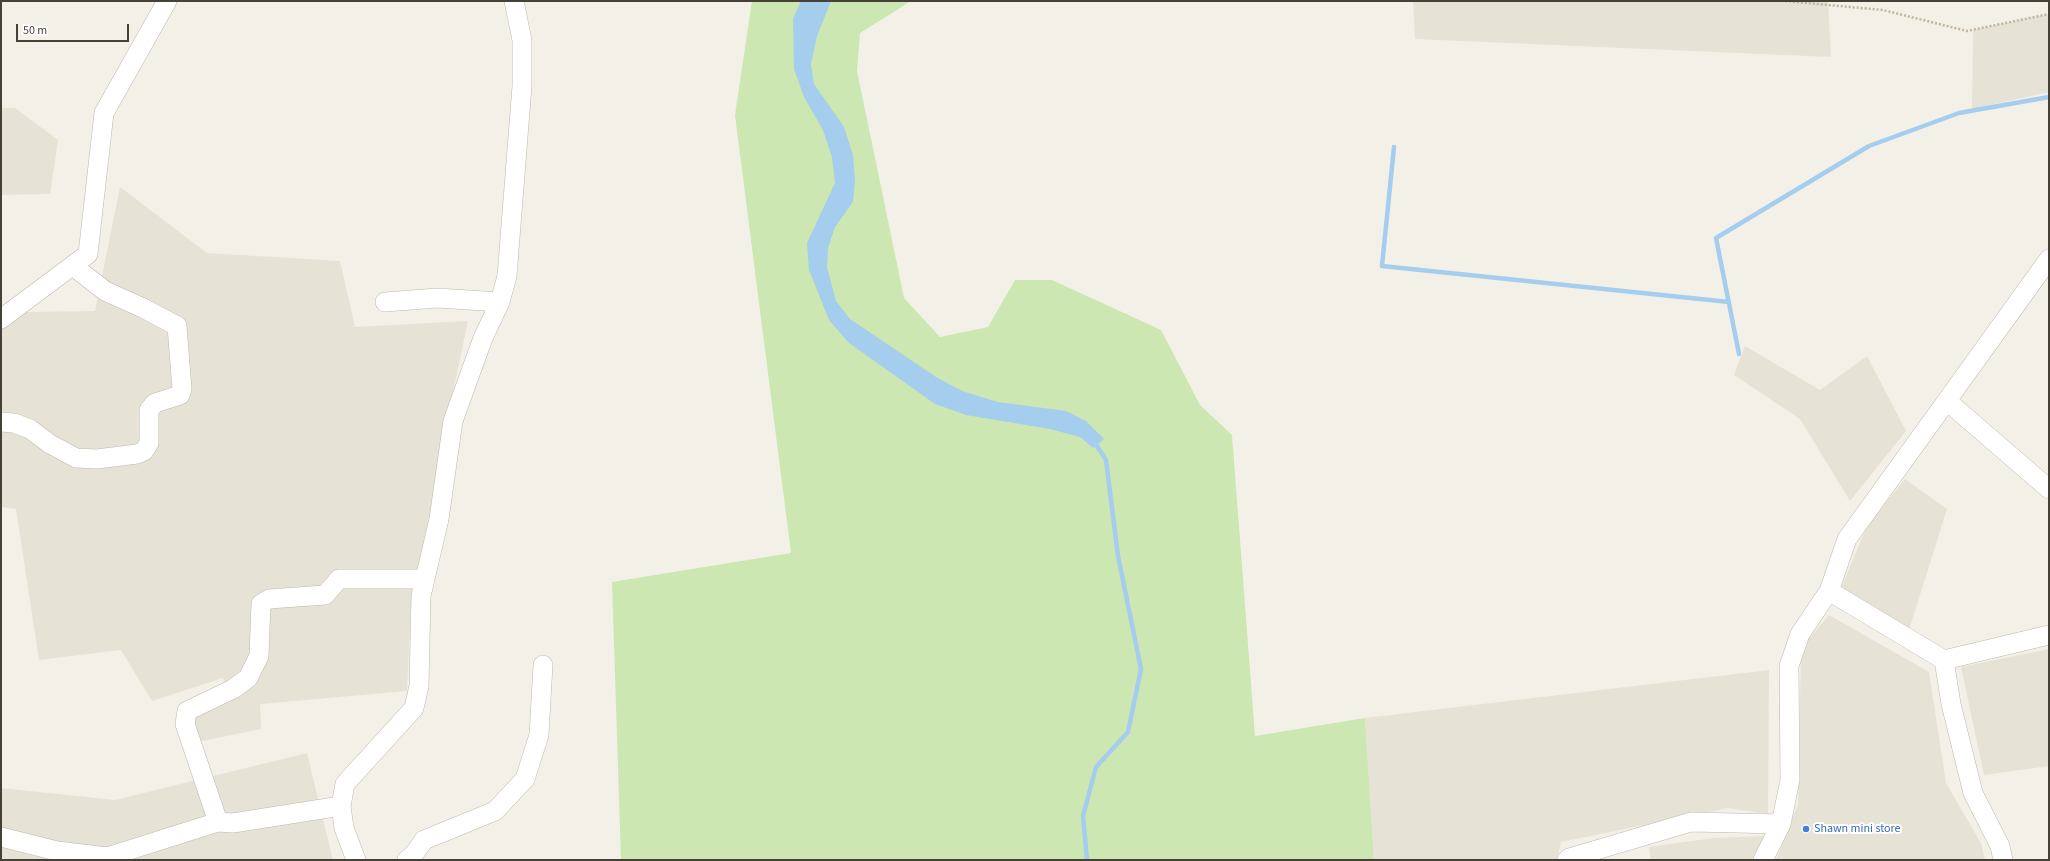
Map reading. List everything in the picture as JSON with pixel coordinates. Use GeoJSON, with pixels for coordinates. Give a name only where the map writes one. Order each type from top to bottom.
{"type":"FeatureCollection","features":[{"type":"Feature","properties":{"kind":"street"},"geometry":{"type":"LineString","coordinates":[[1,320],[88,254],[104,113],[167,1]]}},
{"type":"Feature","properties":{"kind":"street"},"geometry":{"type":"LineString","coordinates":[[356,860],[344,828],[341,806],[345,784],[414,708],[419,686],[421,596],[439,519],[453,421],[483,338],[500,302],[507,276],[522,86],[522,40],[514,1]]}},
{"type":"Feature","properties":{"kind":"street"},"geometry":{"type":"LineString","coordinates":[[1763,860],[1781,824],[1790,780],[1789,666],[1800,634],[1829,592],[1847,539],[2049,259]]}},
{"type":"Feature","properties":{"kind":"street"},"geometry":{"type":"LineString","coordinates":[[1,422],[14,423],[30,429],[50,444],[76,458],[97,459],[137,454],[144,451],[149,442],[149,410],[155,403],[180,396],[182,389],[177,326],[105,291],[73,266]]}},
{"type":"Feature","properties":{"kind":"street"},"geometry":{"type":"LineString","coordinates":[[384,302],[437,298],[500,302]]}},
{"type":"Feature","properties":{"kind":"street"},"geometry":{"type":"LineString","coordinates":[[1947,401],[2049,489]]}},
{"type":"Feature","properties":{"kind":"street"},"geometry":{"type":"LineString","coordinates":[[218,822],[185,724],[187,711],[233,689],[248,678],[259,656],[261,604],[269,599],[326,595],[339,579],[425,579]]}},
{"type":"Feature","properties":{"kind":"street"},"geometry":{"type":"LineString","coordinates":[[1829,592],[1944,660],[2049,635]]}},
{"type":"Feature","properties":{"kind":"street"},"geometry":{"type":"LineString","coordinates":[[1944,660],[1951,704],[1973,793],[2000,846],[2003,860]]}},
{"type":"Feature","properties":{"kind":"street"},"geometry":{"type":"LineString","coordinates":[[407,860],[414,854],[424,840],[495,811],[525,779],[539,735],[543,665]]}},
{"type":"Feature","properties":{"kind":"street"},"geometry":{"type":"LineString","coordinates":[[1,837],[57,851],[107,857],[218,822],[233,823],[341,806]]}},
{"type":"Feature","properties":{"kind":"street"},"geometry":{"type":"LineString","coordinates":[[1567,860],[1569,858],[1691,822],[1781,824]]}},
{"type":"Feature","properties":{"kind":"path"},"geometry":{"type":"LineString","coordinates":[[1784,1],[1883,10],[1967,31],[2049,14]]}},
{"type":"Feature","properties":{"kind":"shaded area"},"geometry":{"type":"Polygon","coordinates":[[[1413,1],[1828,1],[1831,57],[1415,39],[1413,1]]]}},
{"type":"Feature","properties":{"kind":"shaded area"},"geometry":{"type":"Polygon","coordinates":[[[2049,14],[2049,92],[1972,109],[1973,30],[2049,14]]]}},
{"type":"Feature","properties":{"kind":"shaded area"},"geometry":{"type":"Polygon","coordinates":[[[1,108],[15,108],[58,140],[50,194],[1,195],[1,108]]]}},
{"type":"Feature","properties":{"kind":"shaded area"},"geometry":{"type":"Polygon","coordinates":[[[120,187],[207,253],[340,261],[355,327],[468,321],[437,468],[423,553],[411,604],[407,691],[260,704],[261,729],[198,742],[192,716],[232,699],[223,678],[152,701],[121,650],[39,660],[16,509],[1,507],[1,329],[26,312],[95,311],[120,187]]]}},
{"type":"Feature","properties":{"kind":"shaded area"},"geometry":{"type":"Polygon","coordinates":[[[1745,346],[1820,390],[1867,356],[1906,431],[1850,501],[1800,419],[1734,375],[1745,346]]]}},
{"type":"Feature","properties":{"kind":"shaded area"},"geometry":{"type":"Polygon","coordinates":[[[1905,479],[1947,509],[1909,630],[1839,593],[1867,526],[1905,479]]]}},
{"type":"Feature","properties":{"kind":"shaded area"},"geometry":{"type":"Polygon","coordinates":[[[1829,615],[1929,672],[1946,783],[1981,843],[1985,860],[1776,860],[1798,804],[1801,648],[1829,615]]]}},
{"type":"Feature","properties":{"kind":"shaded area"},"geometry":{"type":"Polygon","coordinates":[[[2049,649],[2049,766],[1984,775],[1961,667],[2049,649]]]}},
{"type":"Feature","properties":{"kind":"shaded area"},"geometry":{"type":"Polygon","coordinates":[[[1769,670],[1768,814],[1728,808],[1561,842],[1557,860],[1374,860],[1365,718],[1769,670]]]}},
{"type":"Feature","properties":{"kind":"shaded area"},"geometry":{"type":"Polygon","coordinates":[[[307,753],[333,860],[1,860],[1,788],[115,800],[307,753]]]}},
{"type":"Feature","properties":{"kind":"shaded area"},"geometry":{"type":"Polygon","coordinates":[[[1765,836],[1753,860],[1651,860],[1649,847],[1713,838],[1765,836]]]}},
{"type":"Feature","properties":{"kind":"green space"},"geometry":{"type":"Polygon","coordinates":[[[752,1],[911,1],[860,33],[857,71],[904,298],[940,337],[988,327],[1015,280],[1052,280],[1161,330],[1200,405],[1232,435],[1255,736],[1365,718],[1374,860],[621,860],[612,582],[791,553],[735,115],[752,1]]]}},
{"type":"Feature","properties":{"kind":"water"},"geometry":{"type":"Polygon","coordinates":[[[801,1],[831,1],[817,36],[811,64],[814,84],[844,127],[853,155],[855,181],[853,202],[835,227],[828,248],[827,267],[836,301],[850,319],[936,377],[962,391],[998,402],[1066,411],[1086,421],[1104,439],[1093,448],[1080,437],[1050,429],[966,415],[935,404],[849,343],[829,320],[809,270],[807,243],[835,183],[832,157],[823,130],[804,97],[794,69],[793,19],[801,1]]]}},
{"type":"Feature","properties":{"kind":"waterway"},"geometry":{"type":"LineString","coordinates":[[1739,354],[1716,238],[1869,146],[1959,113],[2049,97]]}},
{"type":"Feature","properties":{"kind":"waterway"},"geometry":{"type":"LineString","coordinates":[[1394,147],[1382,266],[1729,302]]}},
{"type":"Feature","properties":{"kind":"waterway"},"geometry":{"type":"LineString","coordinates":[[1087,860],[1083,816],[1096,767],[1128,732],[1141,669],[1118,556],[1106,460],[1093,440]]}},
{"type":"Feature","properties":{"kind":"place","name":"Shawn mini store"},"geometry":{"type":"Point","coordinates":[1806,829]}}]}
